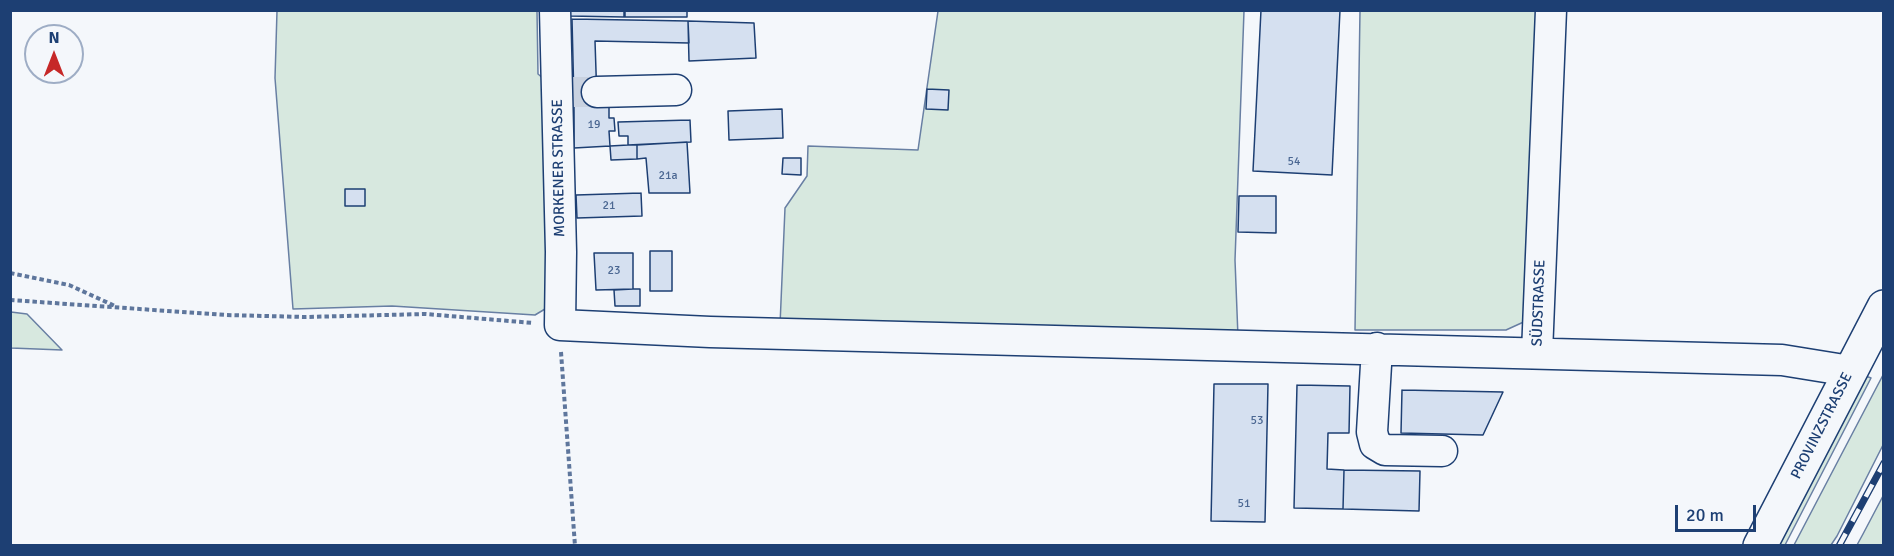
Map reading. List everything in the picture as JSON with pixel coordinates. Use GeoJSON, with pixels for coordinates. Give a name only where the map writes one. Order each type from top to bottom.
{"type":"FeatureCollection","features":[{"type":"Feature","properties":{"kind":"main road","name":"PROVINZSTRASSE"},"geometry":{"type":"LineString","coordinates":[[1760,546],[1884,308]]}},
{"type":"Feature","properties":{"kind":"street","name":"MORKENER STRASSE"},"geometry":{"type":"LineString","coordinates":[[555,10],[576,92],[561,252],[560,325]]}},
{"type":"Feature","properties":{"kind":"street","name":"SÜDSTRASSE"},"geometry":{"type":"LineString","coordinates":[[1551,10],[1537,353],[1782,360],[1850,371]]}},
{"type":"Feature","properties":{"kind":"street"},"geometry":{"type":"LineString","coordinates":[[576,92],[676,90]]}},
{"type":"Feature","properties":{"kind":"street"},"geometry":{"type":"LineString","coordinates":[[560,325],[964,339],[1537,353]]}},
{"type":"Feature","properties":{"kind":"street"},"geometry":{"type":"LineString","coordinates":[[1377,348],[1372,432],[1375,444],[1385,450],[1442,451]]}},
{"type":"Feature","properties":{"kind":"path"},"geometry":{"type":"LineString","coordinates":[[10,273],[69,285],[119,308]]}},
{"type":"Feature","properties":{"kind":"path"},"geometry":{"type":"LineString","coordinates":[[10,300],[279,317],[424,314],[560,325],[576,546]]}},
{"type":"Feature","properties":{"kind":"shaded area"},"geometry":{"type":"Polygon","coordinates":[[[277,11],[537,11],[538,74],[545,80],[552,295],[545,309],[535,315],[392,306],[293,309],[275,78],[277,11]]]}},
{"type":"Feature","properties":{"kind":"shaded area"},"geometry":{"type":"Polygon","coordinates":[[[938,11],[1244,11],[1235,260],[1238,337],[780,325],[785,208],[807,176],[808,146],[918,150],[938,11]]]}},
{"type":"Feature","properties":{"kind":"shaded area"},"geometry":{"type":"Polygon","coordinates":[[[1360,11],[1544,11],[1528,320],[1506,330],[1355,330],[1360,11]]]}},
{"type":"Feature","properties":{"kind":"shaded area"},"geometry":{"type":"Polygon","coordinates":[[[11,312],[27,314],[62,350],[11,348],[11,312]]]}},
{"type":"Feature","properties":{"kind":"shaded area"},"geometry":{"type":"Polygon","coordinates":[[[1863,375],[1871,378],[1785,545],[1776,546],[1863,375]]]}},
{"type":"Feature","properties":{"kind":"shaded area"},"geometry":{"type":"Polygon","coordinates":[[[1883,375],[1883,445],[1837,536],[1831,545],[1794,545],[1883,375]]]}},
{"type":"Feature","properties":{"kind":"shaded area"},"geometry":{"type":"Polygon","coordinates":[[[1883,496],[1883,545],[1857,545],[1863,534],[1883,496]]]}},
{"type":"Feature","properties":{"kind":"building"},"geometry":{"type":"Polygon","coordinates":[[[569,10],[624,10],[624,17],[569,16],[569,10]]]}},
{"type":"Feature","properties":{"kind":"building"},"geometry":{"type":"Polygon","coordinates":[[[625,10],[687,10],[687,17],[625,17],[625,10]]]}},
{"type":"Feature","properties":{"kind":"building"},"geometry":{"type":"Polygon","coordinates":[[[1261,10],[1340,10],[1332,175],[1253,171],[1261,10]]]}},
{"type":"Feature","properties":{"kind":"building"},"geometry":{"type":"Polygon","coordinates":[[[572,19],[688,21],[689,43],[595,41],[597,101],[574,101],[572,19]]]}},
{"type":"Feature","properties":{"kind":"building"},"geometry":{"type":"Polygon","coordinates":[[[688,21],[754,23],[756,58],[689,61],[688,21]]]}},
{"type":"Feature","properties":{"kind":"building"},"geometry":{"type":"Polygon","coordinates":[[[927,89],[949,90],[948,110],[926,109],[927,89]]]}},
{"type":"Feature","properties":{"kind":"building"},"geometry":{"type":"Polygon","coordinates":[[[574,101],[609,101],[609,118],[614,118],[615,131],[609,131],[610,146],[574,148],[574,101]]]}},
{"type":"Feature","properties":{"kind":"building"},"geometry":{"type":"Polygon","coordinates":[[[782,109],[783,138],[729,140],[728,111],[782,109]]]}},
{"type":"Feature","properties":{"kind":"building"},"geometry":{"type":"Polygon","coordinates":[[[690,120],[691,142],[628,145],[628,136],[619,136],[618,122],[690,120]]]}},
{"type":"Feature","properties":{"kind":"building"},"geometry":{"type":"Polygon","coordinates":[[[687,142],[690,193],[649,193],[646,158],[637,159],[637,145],[687,142]]]}},
{"type":"Feature","properties":{"kind":"building"},"geometry":{"type":"Polygon","coordinates":[[[637,145],[637,159],[611,160],[610,146],[637,145]]]}},
{"type":"Feature","properties":{"kind":"building"},"geometry":{"type":"Polygon","coordinates":[[[783,158],[801,158],[801,175],[782,174],[783,158]]]}},
{"type":"Feature","properties":{"kind":"building"},"geometry":{"type":"Polygon","coordinates":[[[345,189],[365,189],[365,206],[345,206],[345,189]]]}},
{"type":"Feature","properties":{"kind":"building"},"geometry":{"type":"Polygon","coordinates":[[[641,193],[642,216],[577,218],[576,195],[641,193]]]}},
{"type":"Feature","properties":{"kind":"building"},"geometry":{"type":"Polygon","coordinates":[[[1239,196],[1276,196],[1276,233],[1238,232],[1239,196]]]}},
{"type":"Feature","properties":{"kind":"building"},"geometry":{"type":"Polygon","coordinates":[[[650,251],[672,251],[672,291],[650,291],[650,251]]]}},
{"type":"Feature","properties":{"kind":"building"},"geometry":{"type":"Polygon","coordinates":[[[594,253],[633,253],[633,289],[596,290],[594,253]]]}},
{"type":"Feature","properties":{"kind":"building"},"geometry":{"type":"Polygon","coordinates":[[[640,289],[640,306],[615,306],[614,290],[640,289]]]}},
{"type":"Feature","properties":{"kind":"building"},"geometry":{"type":"Polygon","coordinates":[[[1214,384],[1268,384],[1265,522],[1211,521],[1214,384]]]}},
{"type":"Feature","properties":{"kind":"building"},"geometry":{"type":"Polygon","coordinates":[[[1297,385],[1350,386],[1349,433],[1328,433],[1327,469],[1344,470],[1343,509],[1294,508],[1297,385]]]}},
{"type":"Feature","properties":{"kind":"building"},"geometry":{"type":"Polygon","coordinates":[[[1402,390],[1503,392],[1483,435],[1401,433],[1402,390]]]}},
{"type":"Feature","properties":{"kind":"building"},"geometry":{"type":"Polygon","coordinates":[[[1344,470],[1420,471],[1419,511],[1343,509],[1344,470]]]}},
{"type":"Feature","properties":{"kind":"tunnel"},"geometry":{"type":"LineString","coordinates":[[573,92],[597,92]]}},
{"type":"Feature","properties":{"kind":"railway"},"geometry":{"type":"LineString","coordinates":[[1839,546],[1884,463]]}}]}
